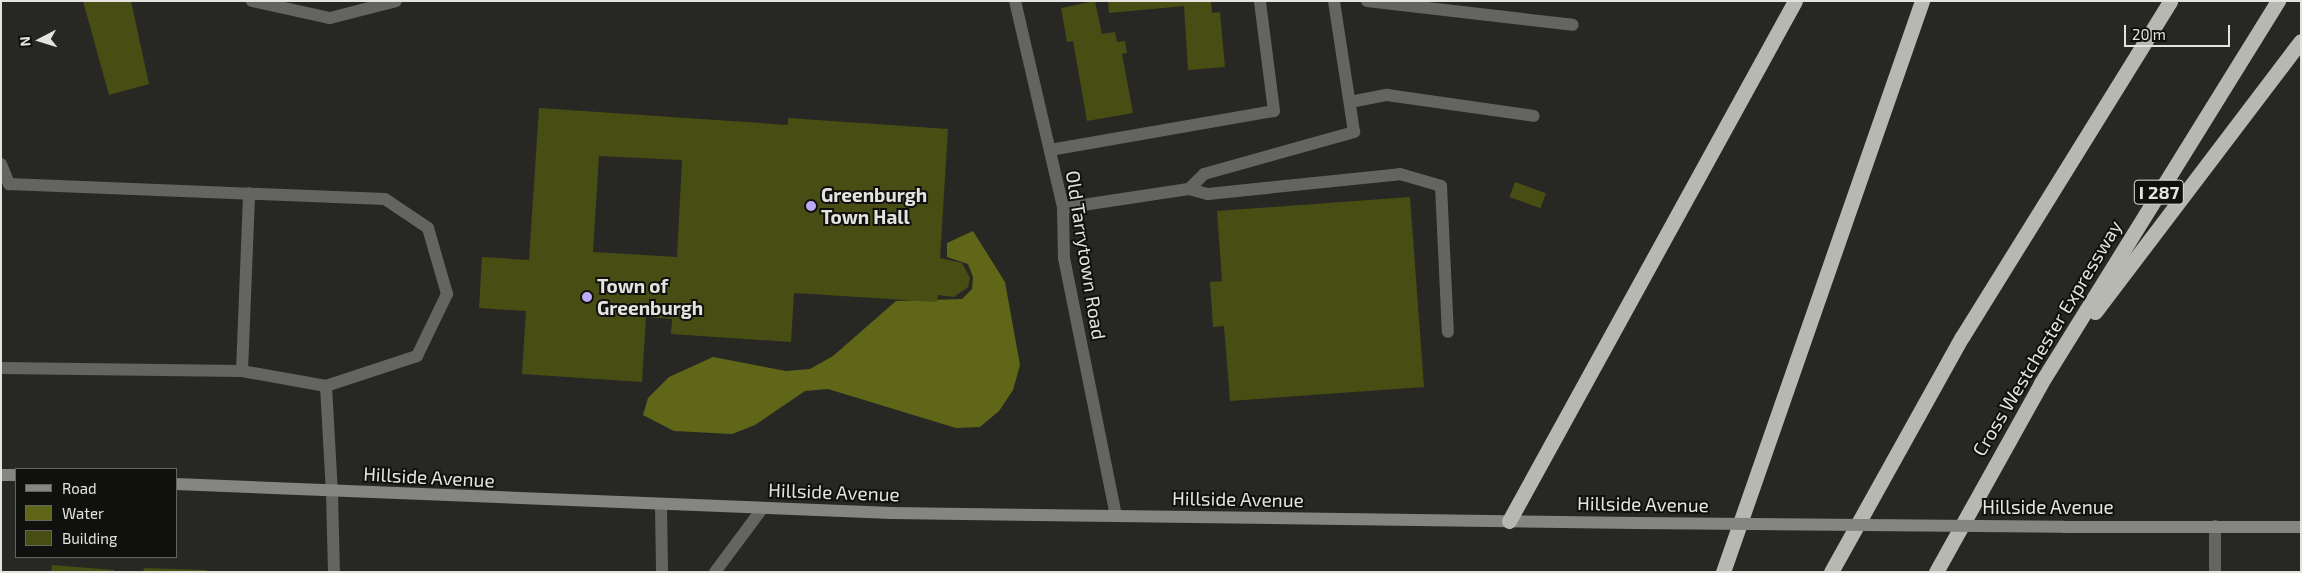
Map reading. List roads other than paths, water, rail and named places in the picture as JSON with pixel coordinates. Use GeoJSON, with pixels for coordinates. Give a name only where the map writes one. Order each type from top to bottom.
{"type":"FeatureCollection","features":[{"type":"Feature","properties":{"kind":"highway"},"geometry":{"type":"LineString","coordinates":[[1509,521],[1795,1]]}},
{"type":"Feature","properties":{"kind":"highway"},"geometry":{"type":"LineString","coordinates":[[1723,572],[1922,1]]}},
{"type":"Feature","properties":{"kind":"highway"},"geometry":{"type":"LineString","coordinates":[[1831,572],[1962,337],[2170,1]]}},
{"type":"Feature","properties":{"kind":"highway","name":"Cross Westchester Expressway"},"geometry":{"type":"LineString","coordinates":[[1936,572],[2041,383],[2278,1]]}},
{"type":"Feature","properties":{"kind":"highway"},"geometry":{"type":"LineString","coordinates":[[2041,383],[2301,41]]}},
{"type":"Feature","properties":{"kind":"main road"},"geometry":{"type":"LineString","coordinates":[[1,474],[15,475]]}},
{"type":"Feature","properties":{"kind":"main road","name":"Hillside Avenue"},"geometry":{"type":"LineString","coordinates":[[178,484],[762,509],[1509,521],[2064,527],[2301,527]]}},
{"type":"Feature","properties":{"kind":"street"},"geometry":{"type":"LineString","coordinates":[[252,1],[330,18],[396,1]]}},
{"type":"Feature","properties":{"kind":"street","name":"Old Tarrytown Road"},"geometry":{"type":"LineString","coordinates":[[1015,1],[1063,208],[1064,258],[1116,516]]}},
{"type":"Feature","properties":{"kind":"street"},"geometry":{"type":"LineString","coordinates":[[1050,150],[1274,112],[1260,1]]}},
{"type":"Feature","properties":{"kind":"street"},"geometry":{"type":"LineString","coordinates":[[1189,189],[1204,174],[1354,132],[1334,1]]}},
{"type":"Feature","properties":{"kind":"street"},"geometry":{"type":"LineString","coordinates":[[1367,1],[1572,25]]}},
{"type":"Feature","properties":{"kind":"street"},"geometry":{"type":"LineString","coordinates":[[1350,102],[1387,95],[1534,116]]}},
{"type":"Feature","properties":{"kind":"street"},"geometry":{"type":"LineString","coordinates":[[1,164],[9,184],[385,199],[428,228],[447,294],[417,356],[326,386],[242,371],[1,368]]}},
{"type":"Feature","properties":{"kind":"street"},"geometry":{"type":"LineString","coordinates":[[1063,208],[1189,189],[1208,194],[1400,174],[1441,186],[1448,332]]}},
{"type":"Feature","properties":{"kind":"street"},"geometry":{"type":"LineString","coordinates":[[242,371],[249,193]]}},
{"type":"Feature","properties":{"kind":"street"},"geometry":{"type":"LineString","coordinates":[[326,386],[334,572]]}},
{"type":"Feature","properties":{"kind":"street"},"geometry":{"type":"LineString","coordinates":[[661,506],[662,572]]}},
{"type":"Feature","properties":{"kind":"street"},"geometry":{"type":"LineString","coordinates":[[715,572],[762,509]]}},
{"type":"Feature","properties":{"kind":"street"},"geometry":{"type":"LineString","coordinates":[[2215,526],[2215,572]]}},
{"type":"Feature","properties":{"kind":"water"},"geometry":{"type":"Polygon","coordinates":[[[973,231],[1005,282],[1020,365],[1013,390],[999,411],[980,427],[956,428],[828,389],[805,391],[755,425],[732,434],[674,431],[643,415],[648,398],[669,377],[713,357],[786,371],[810,369],[833,356],[896,301],[962,299],[972,289],[973,277],[968,264],[947,257],[947,243],[973,231]]]}},
{"type":"Feature","properties":{"kind":"place","name":"Greenburgh Town Hall"},"geometry":{"type":"Point","coordinates":[811,206]}},
{"type":"Feature","properties":{"kind":"place","name":"Town of Greenburgh"},"geometry":{"type":"Point","coordinates":[587,297]}}]}
